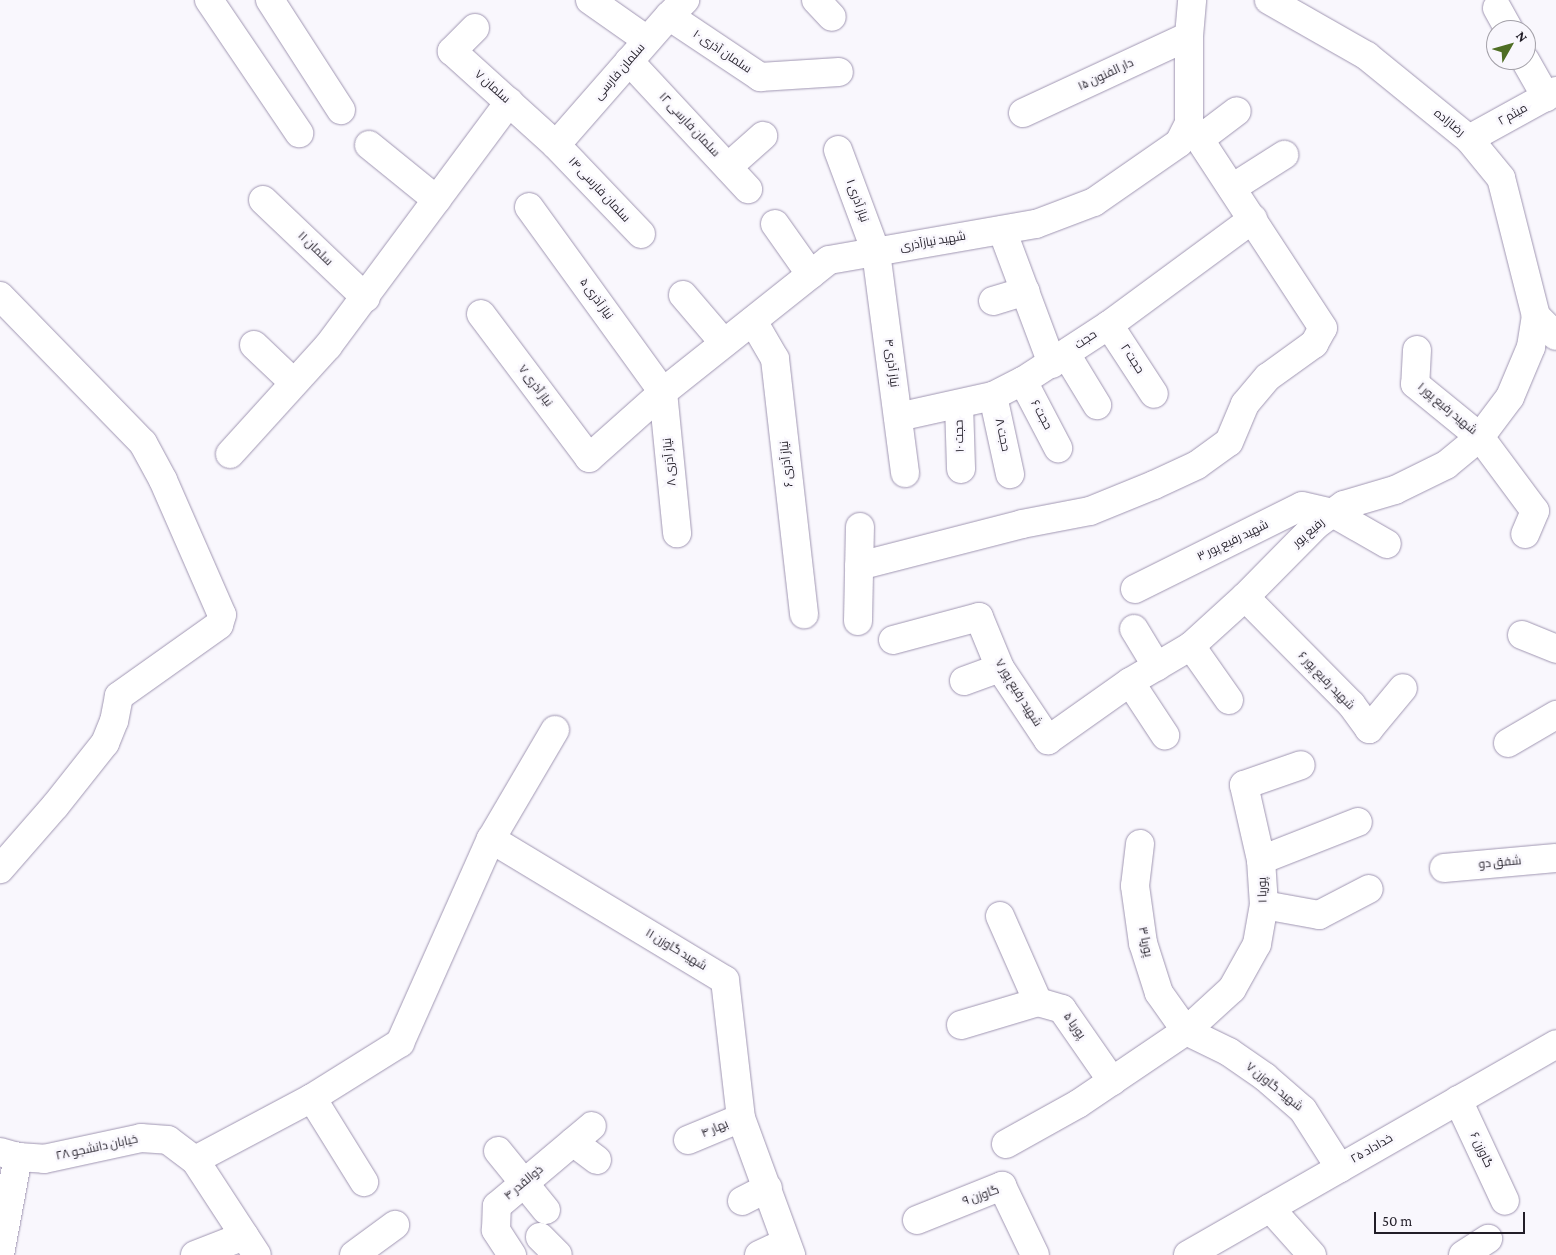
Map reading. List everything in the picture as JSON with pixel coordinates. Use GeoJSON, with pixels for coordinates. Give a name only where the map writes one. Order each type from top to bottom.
{"type":"FeatureCollection","features":[{"type":"Feature","properties":{"kind":"street"},"geometry":{"type":"LineString","coordinates":[[209,0],[299,134]]}},
{"type":"Feature","properties":{"kind":"street"},"geometry":{"type":"LineString","coordinates":[[270,0],[341,110]]}},
{"type":"Feature","properties":{"kind":"street"},"geometry":{"type":"LineString","coordinates":[[590,0],[647,40]]}},
{"type":"Feature","properties":{"kind":"street","name":"شهید نیازآذری"},"geometry":{"type":"LineString","coordinates":[[589,458],[663,392],[829,260],[1036,224],[1094,202],[1179,143],[1194,131],[1189,36],[1192,0]]}},
{"type":"Feature","properties":{"kind":"street","name":"رضازاده"},"geometry":{"type":"LineString","coordinates":[[1269,0],[1367,56],[1469,139],[1502,178],[1536,316]]}},
{"type":"Feature","properties":{"kind":"street","name":"سلمان فارسی"},"geometry":{"type":"LineString","coordinates":[[556,145],[677,8]]}},
{"type":"Feature","properties":{"kind":"street","name":"سلمان آذری ۱۰"},"geometry":{"type":"LineString","coordinates":[[677,8],[760,77],[839,72]]}},
{"type":"Feature","properties":{"kind":"street","name":"سلمان ۷"},"geometry":{"type":"LineString","coordinates":[[475,28],[452,51],[556,145]]}},
{"type":"Feature","properties":{"kind":"street","name":"دار الفنون ۱۵"},"geometry":{"type":"LineString","coordinates":[[1023,113],[1189,36]]}},
{"type":"Feature","properties":{"kind":"street","name":"سلمان فارسی ۱۲"},"geometry":{"type":"LineString","coordinates":[[630,61],[748,189]]}},
{"type":"Feature","properties":{"kind":"street"},"geometry":{"type":"LineString","coordinates":[[1533,70],[1551,94]]}},
{"type":"Feature","properties":{"kind":"street","name":"میثم ۲"},"geometry":{"type":"LineString","coordinates":[[1469,139],[1551,94]]}},
{"type":"Feature","properties":{"kind":"street"},"geometry":{"type":"LineString","coordinates":[[230,454],[328,346],[366,298],[509,102]]}},
{"type":"Feature","properties":{"kind":"street"},"geometry":{"type":"LineString","coordinates":[[859,566],[1022,524],[1090,511],[1197,465],[1228,442],[1244,404],[1268,377],[1314,344],[1323,328],[1194,131],[1237,111]]}},
{"type":"Feature","properties":{"kind":"street"},"geometry":{"type":"LineString","coordinates":[[728,167],[763,136]]}},
{"type":"Feature","properties":{"kind":"street"},"geometry":{"type":"LineString","coordinates":[[368,145],[437,200]]}},
{"type":"Feature","properties":{"kind":"street","name":"سلمان فارسی ۱۴"},"geometry":{"type":"LineString","coordinates":[[556,145],[641,234]]}},
{"type":"Feature","properties":{"kind":"street","name":"نیاز آذری ۱"},"geometry":{"type":"LineString","coordinates":[[838,150],[876,252]]}},
{"type":"Feature","properties":{"kind":"street"},"geometry":{"type":"LineString","coordinates":[[1232,188],[1284,155]]}},
{"type":"Feature","properties":{"kind":"street","name":"سلمان ۱۱"},"geometry":{"type":"LineString","coordinates":[[263,200],[366,298]]}},
{"type":"Feature","properties":{"kind":"street","name":"نیاز آذری ۵"},"geometry":{"type":"LineString","coordinates":[[529,207],[663,392]]}},
{"type":"Feature","properties":{"kind":"street","name":"حجت"},"geometry":{"type":"LineString","coordinates":[[898,417],[994,396],[1023,381],[1059,359],[1109,324],[1253,219]]}},
{"type":"Feature","properties":{"kind":"street"},"geometry":{"type":"LineString","coordinates":[[775,224],[811,275]]}},
{"type":"Feature","properties":{"kind":"street"},"geometry":{"type":"LineString","coordinates":[[1002,230],[1025,291],[1059,359],[1097,405]]}},
{"type":"Feature","properties":{"kind":"street","name":"نیاز آذری ۴"},"geometry":{"type":"LineString","coordinates":[[876,252],[905,473]]}},
{"type":"Feature","properties":{"kind":"street"},"geometry":{"type":"LineString","coordinates":[[993,301],[1025,291]]}},
{"type":"Feature","properties":{"kind":"street"},"geometry":{"type":"LineString","coordinates":[[683,295],[724,343]]}},
{"type":"Feature","properties":{"kind":"street"},"geometry":{"type":"LineString","coordinates":[[0,296],[142,442],[163,480],[222,615],[219,625],[119,696],[114,721],[105,743],[55,806],[0,869]]}},
{"type":"Feature","properties":{"kind":"street","name":"نیاز آذری ۷"},"geometry":{"type":"LineString","coordinates":[[481,314],[589,458]]}},
{"type":"Feature","properties":{"kind":"street"},"geometry":{"type":"LineString","coordinates":[[1536,316],[1556,336]]}},
{"type":"Feature","properties":{"kind":"street","name":"رفیع پور"},"geometry":{"type":"LineString","coordinates":[[1048,740],[1130,682],[1192,646],[1245,597],[1316,525],[1344,505],[1395,490],[1446,465],[1480,437],[1510,397],[1532,347],[1536,316]]}},
{"type":"Feature","properties":{"kind":"street","name":"نیاز آذری ۶"},"geometry":{"type":"LineString","coordinates":[[753,321],[775,359],[804,614]]}},
{"type":"Feature","properties":{"kind":"street","name":"حجت ۲"},"geometry":{"type":"LineString","coordinates":[[1109,324],[1154,394]]}},
{"type":"Feature","properties":{"kind":"street"},"geometry":{"type":"LineString","coordinates":[[254,346],[294,383]]}},
{"type":"Feature","properties":{"kind":"street","name":"شهید رفیع پور ۱"},"geometry":{"type":"LineString","coordinates":[[1417,350],[1415,384],[1480,437]]}},
{"type":"Feature","properties":{"kind":"street","name":"حجت ۶"},"geometry":{"type":"LineString","coordinates":[[1023,381],[1058,448]]}},
{"type":"Feature","properties":{"kind":"street","name":"نیاز آذری ۸"},"geometry":{"type":"LineString","coordinates":[[663,392],[677,533]]}},
{"type":"Feature","properties":{"kind":"street","name":"حجت ۸"},"geometry":{"type":"LineString","coordinates":[[994,396],[1010,474]]}},
{"type":"Feature","properties":{"kind":"street","name":"حجت ۱۰"},"geometry":{"type":"LineString","coordinates":[[959,404],[961,469]]}},
{"type":"Feature","properties":{"kind":"street"},"geometry":{"type":"LineString","coordinates":[[1480,437],[1535,512],[1524,534]]}},
{"type":"Feature","properties":{"kind":"street","name":"شهید رفیع پور ۳"},"geometry":{"type":"LineString","coordinates":[[1135,589],[1302,506],[1333,513],[1387,544]]}},
{"type":"Feature","properties":{"kind":"street"},"geometry":{"type":"LineString","coordinates":[[858,621],[860,527]]}},
{"type":"Feature","properties":{"kind":"street","name":"شهید رفیع پور ۶"},"geometry":{"type":"LineString","coordinates":[[1245,597],[1351,704],[1369,729],[1403,688]]}},
{"type":"Feature","properties":{"kind":"street","name":"شهید رفیع پور ۷"},"geometry":{"type":"LineString","coordinates":[[894,640],[978,617],[1000,668],[1048,740]]}},
{"type":"Feature","properties":{"kind":"street"},"geometry":{"type":"LineString","coordinates":[[1134,628],[1157,667]]}},
{"type":"Feature","properties":{"kind":"street"},"geometry":{"type":"LineString","coordinates":[[1522,635],[1556,649]]}},
{"type":"Feature","properties":{"kind":"street"},"geometry":{"type":"LineString","coordinates":[[1192,646],[1229,700]]}},
{"type":"Feature","properties":{"kind":"street"},"geometry":{"type":"LineString","coordinates":[[964,681],[1000,668]]}},
{"type":"Feature","properties":{"kind":"street"},"geometry":{"type":"LineString","coordinates":[[1130,682],[1165,734]]}},
{"type":"Feature","properties":{"kind":"street"},"geometry":{"type":"LineString","coordinates":[[1508,743],[1556,715]]}},
{"type":"Feature","properties":{"kind":"street"},"geometry":{"type":"LineString","coordinates":[[195,1160],[312,1098],[400,1043],[491,839],[555,730]]}},
{"type":"Feature","properties":{"kind":"street","name":"پوریا ۱"},"geometry":{"type":"LineString","coordinates":[[1006,1144],[1078,1104],[1186,1031],[1232,989],[1257,944],[1264,905],[1262,860],[1244,785],[1301,765]]}},
{"type":"Feature","properties":{"kind":"street"},"geometry":{"type":"LineString","coordinates":[[1262,860],[1358,822]]}},
{"type":"Feature","properties":{"kind":"street","name":"شهید گاوزن ۱۱"},"geometry":{"type":"LineString","coordinates":[[491,839],[725,980],[741,1118],[768,1188],[788,1249]]}},
{"type":"Feature","properties":{"kind":"street","name":"پوریا ۳"},"geometry":{"type":"LineString","coordinates":[[1140,844],[1135,886],[1143,943],[1158,993],[1186,1031]]}},
{"type":"Feature","properties":{"kind":"street","name":"شفق دو"},"geometry":{"type":"LineString","coordinates":[[1444,868],[1556,858]]}},
{"type":"Feature","properties":{"kind":"street"},"geometry":{"type":"LineString","coordinates":[[1264,905],[1319,915],[1369,888]]}},
{"type":"Feature","properties":{"kind":"street"},"geometry":{"type":"LineString","coordinates":[[961,1025],[1038,1002],[1000,916]]}},
{"type":"Feature","properties":{"kind":"street","name":"پوریا ۵"},"geometry":{"type":"LineString","coordinates":[[1038,1002],[1062,1009],[1112,1081]]}},
{"type":"Feature","properties":{"kind":"street","name":"شهید گاوزن ۷"},"geometry":{"type":"LineString","coordinates":[[1186,1031],[1229,1052],[1265,1077],[1303,1110],[1340,1168]]}},
{"type":"Feature","properties":{"kind":"street","name":"خداداد ۲۵"},"geometry":{"type":"LineString","coordinates":[[1188,1255],[1556,1044]]}},
{"type":"Feature","properties":{"kind":"street"},"geometry":{"type":"LineString","coordinates":[[312,1098],[364,1182]]}},
{"type":"Feature","properties":{"kind":"street","name":"گاوزن ۶"},"geometry":{"type":"LineString","coordinates":[[1458,1100],[1505,1201]]}},
{"type":"Feature","properties":{"kind":"street","name":"بهار ۴"},"geometry":{"type":"LineString","coordinates":[[688,1140],[741,1118]]}},
{"type":"Feature","properties":{"kind":"street","name":"ذوالقدر ۴"},"geometry":{"type":"LineString","coordinates":[[512,1255],[496,1230],[497,1206],[582,1134],[597,1160]]}},
{"type":"Feature","properties":{"kind":"street","name":"خیابان دانشجو ۲۸"},"geometry":{"type":"LineString","coordinates":[[9,1154],[44,1159],[141,1138],[168,1140],[195,1160],[250,1246]]}},
{"type":"Feature","properties":{"kind":"street"},"geometry":{"type":"LineString","coordinates":[[498,1151],[546,1210]]}},
{"type":"Feature","properties":{"kind":"street"},"geometry":{"type":"LineString","coordinates":[[0,1254],[9,1154]]}},
{"type":"Feature","properties":{"kind":"street","name":"گاوزن ۹"},"geometry":{"type":"LineString","coordinates":[[917,1220],[1002,1186],[1036,1255]]}},
{"type":"Feature","properties":{"kind":"street"},"geometry":{"type":"LineString","coordinates":[[742,1201],[768,1188]]}},
{"type":"Feature","properties":{"kind":"street"},"geometry":{"type":"LineString","coordinates":[[1270,1208],[1312,1255]]}},
{"type":"Feature","properties":{"kind":"street"},"geometry":{"type":"LineString","coordinates":[[354,1255],[395,1225]]}},
{"type":"Feature","properties":{"kind":"street"},"geometry":{"type":"LineString","coordinates":[[1463,1255],[1488,1239]]}},
{"type":"Feature","properties":{"kind":"street"},"geometry":{"type":"LineString","coordinates":[[195,1255],[250,1246]]}},
{"type":"Feature","properties":{"kind":"street"},"geometry":{"type":"LineString","coordinates":[[759,1255],[788,1249]]}}]}
